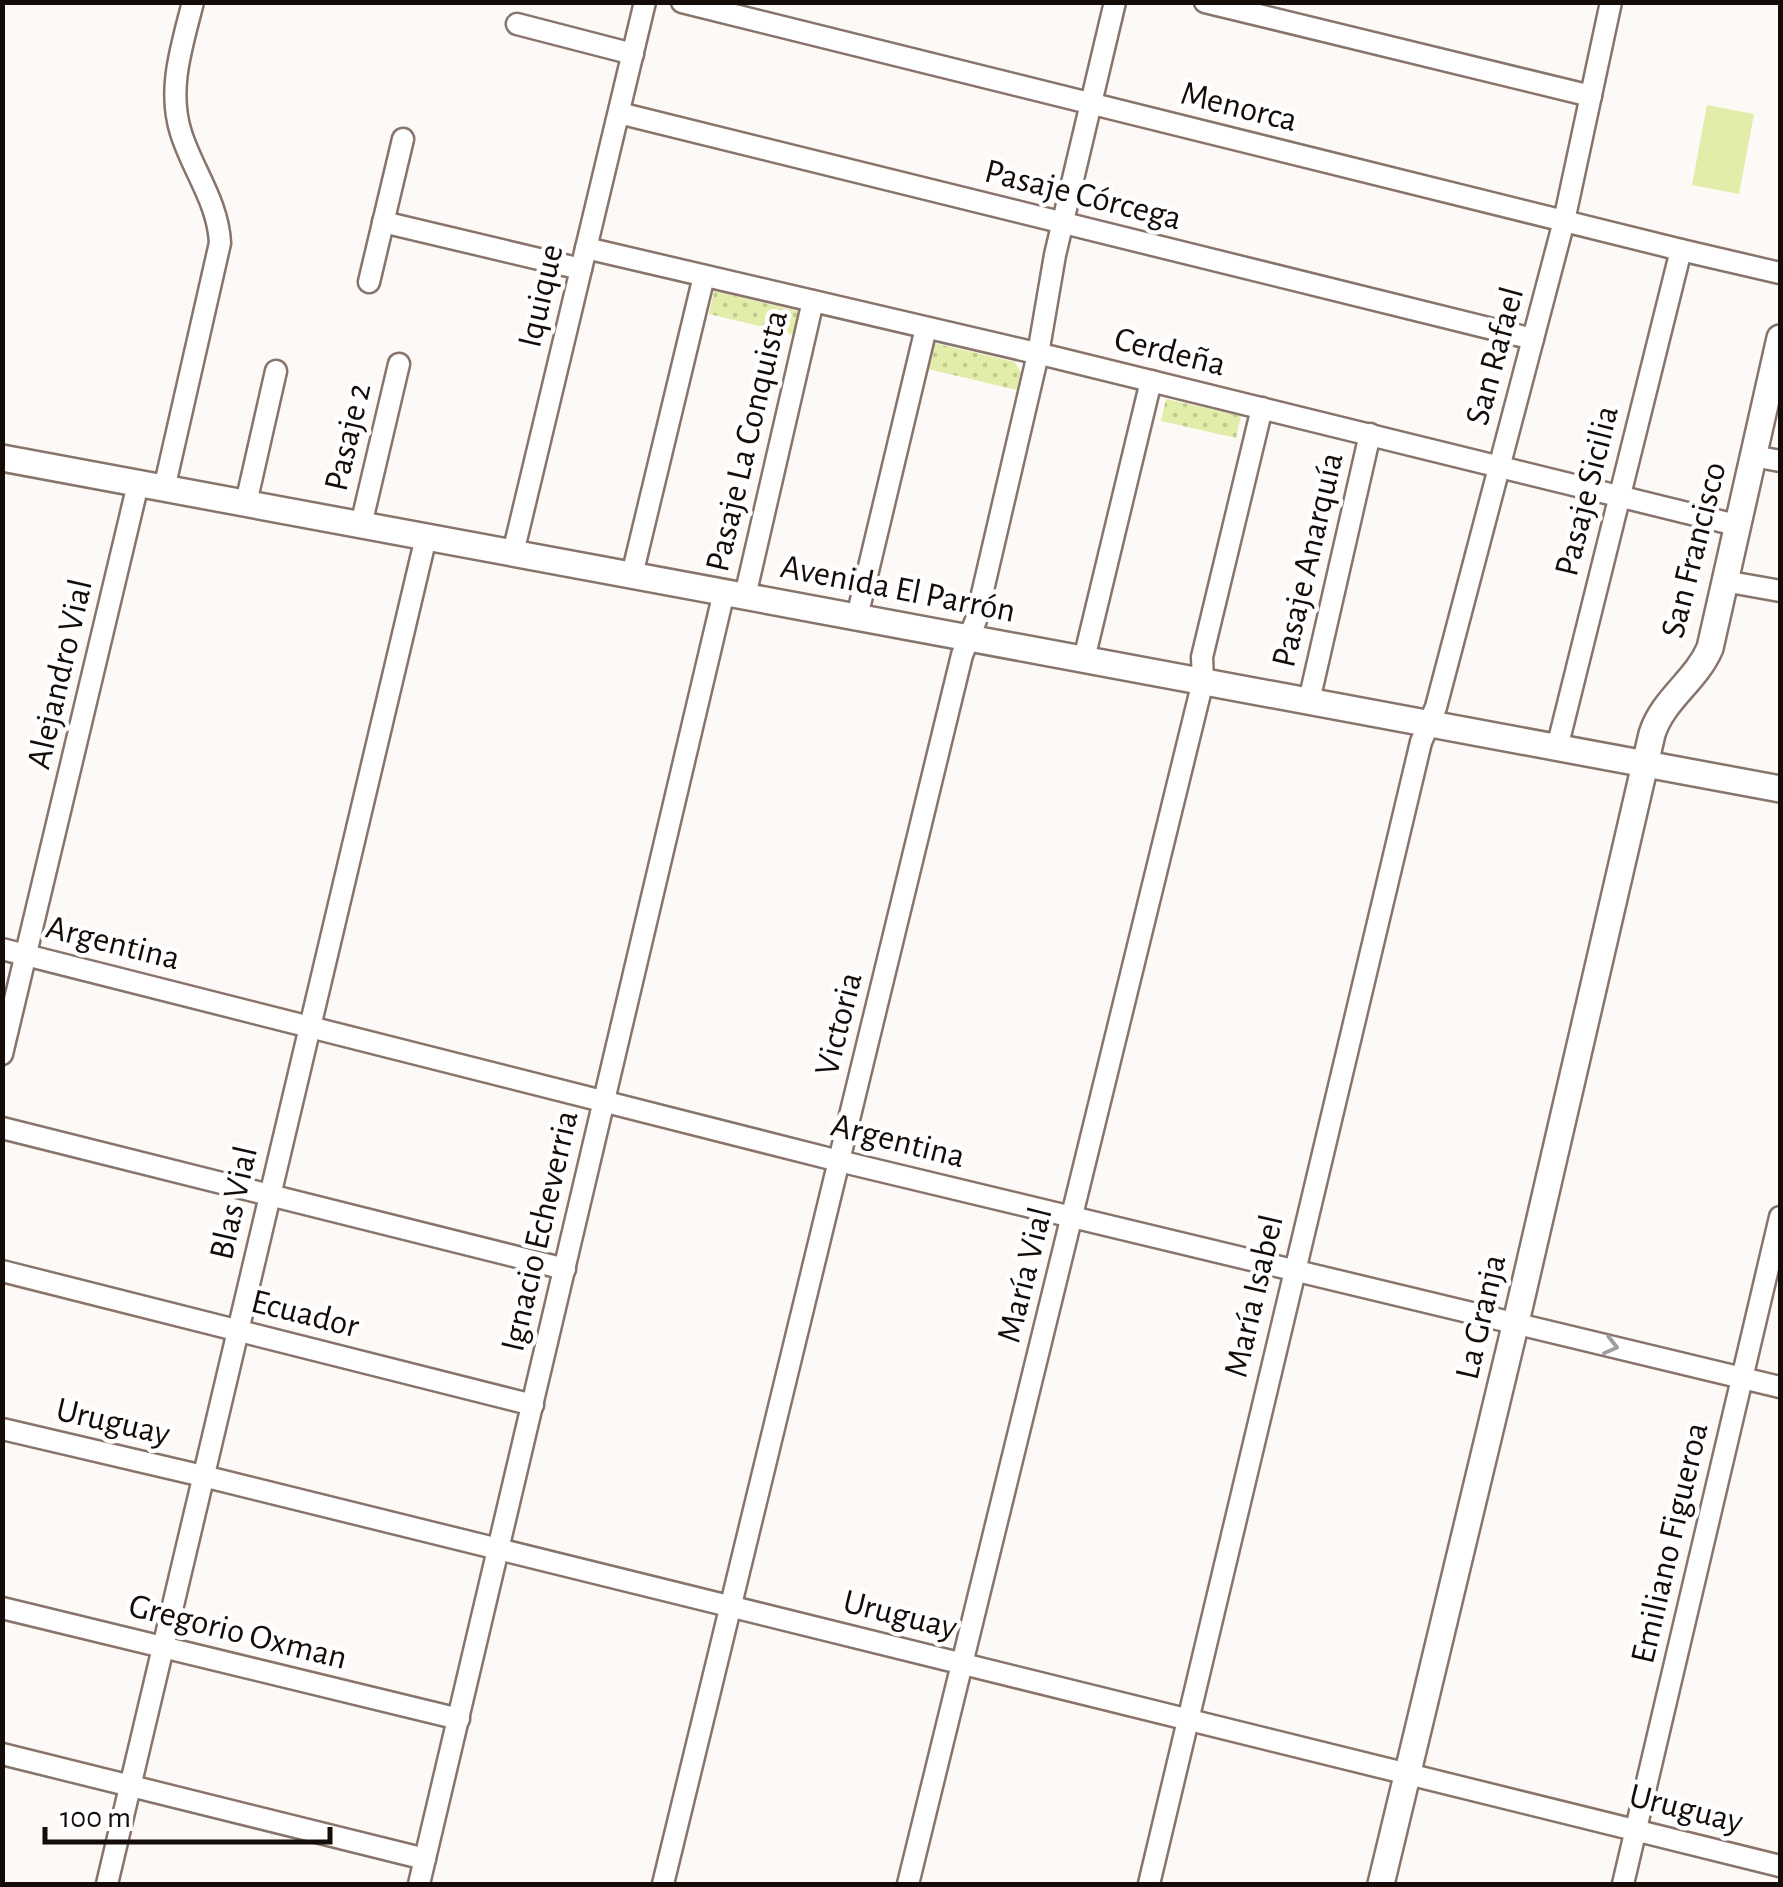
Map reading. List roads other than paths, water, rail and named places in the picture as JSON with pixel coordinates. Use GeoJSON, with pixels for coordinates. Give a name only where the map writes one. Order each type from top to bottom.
{"type":"FeatureCollection","features":[{"type":"Feature","properties":{"kind":"main road","name":"San Francisco"},"geometry":{"type":"LineString","coordinates":[[1646,764],[1659,715],[1705,658],[1712,637],[1752,456],[1773,401],[1780,338]]}},
{"type":"Feature","properties":{"kind":"main road","name":"Avenida El Parrón"},"geometry":{"type":"LineString","coordinates":[[2,458],[1780,788]]}},
{"type":"Feature","properties":{"kind":"main road","name":"La Granja"},"geometry":{"type":"LineString","coordinates":[[1381,1884],[1646,764]]}},
{"type":"Feature","properties":{"kind":"street","name":"Alejandro Vial"},"geometry":{"type":"LineString","coordinates":[[2,1054],[151,486],[220,243],[217,216],[183,138],[176,105],[176,77],[193,2]]}},
{"type":"Feature","properties":{"kind":"street","name":"Iquique"},"geometry":{"type":"LineString","coordinates":[[513,553],[645,2]]}},
{"type":"Feature","properties":{"kind":"street","name":"Menorca"},"geometry":{"type":"LineString","coordinates":[[682,2],[1780,273]]}},
{"type":"Feature","properties":{"kind":"street","name":"Victoria"},"geometry":{"type":"LineString","coordinates":[[662,1884],[962,655],[976,620],[1115,2]]}},
{"type":"Feature","properties":{"kind":"street"},"geometry":{"type":"LineString","coordinates":[[1205,2],[1591,96]]}},
{"type":"Feature","properties":{"kind":"street","name":"San Rafael"},"geometry":{"type":"LineString","coordinates":[[1429,724],[1564,222],[1611,2]]}},
{"type":"Feature","properties":{"kind":"street"},"geometry":{"type":"LineString","coordinates":[[517,24],[633,54]]}},
{"type":"Feature","properties":{"kind":"street","name":"Pasaje Córcega"},"geometry":{"type":"LineString","coordinates":[[619,113],[1533,340]]}},
{"type":"Feature","properties":{"kind":"street"},"geometry":{"type":"LineString","coordinates":[[369,282],[403,139]]}},
{"type":"Feature","properties":{"kind":"street","name":"Cerdeña"},"geometry":{"type":"LineString","coordinates":[[383,222],[704,276],[1736,525]]}},
{"type":"Feature","properties":{"kind":"street","name":"Pasaje Sicilia"},"geometry":{"type":"LineString","coordinates":[[1557,748],[1680,250]]}},
{"type":"Feature","properties":{"kind":"street"},"geometry":{"type":"LineString","coordinates":[[632,575],[704,276]]}},
{"type":"Feature","properties":{"kind":"street","name":"Pasaje La Conquista"},"geometry":{"type":"LineString","coordinates":[[734,594],[813,301]]}},
{"type":"Feature","properties":{"kind":"street"},"geometry":{"type":"LineString","coordinates":[[857,617],[926,328]]}},
{"type":"Feature","properties":{"kind":"street","name":"Pasaje 2"},"geometry":{"type":"LineString","coordinates":[[361,524],[398,364]]}},
{"type":"Feature","properties":{"kind":"street"},"geometry":{"type":"LineString","coordinates":[[246,503],[276,371]]}},
{"type":"Feature","properties":{"kind":"street"},"geometry":{"type":"LineString","coordinates":[[1084,659],[1151,381]]}},
{"type":"Feature","properties":{"kind":"street","name":"María Vial"},"geometry":{"type":"LineString","coordinates":[[908,1884],[1202,682],[1202,658],[1262,408]]}},
{"type":"Feature","properties":{"kind":"street","name":"Pasaje Anarquía"},"geometry":{"type":"LineString","coordinates":[[1309,701],[1370,434]]}},
{"type":"Feature","properties":{"kind":"street"},"geometry":{"type":"LineString","coordinates":[[1752,456],[1780,461]]}},
{"type":"Feature","properties":{"kind":"street","name":"Blas Vial"},"geometry":{"type":"LineString","coordinates":[[107,1884],[426,536]]}},
{"type":"Feature","properties":{"kind":"street"},"geometry":{"type":"LineString","coordinates":[[1724,581],[1780,591]]}},
{"type":"Feature","properties":{"kind":"street","name":"Ignacio Echeverria"},"geometry":{"type":"LineString","coordinates":[[419,1884],[604,1101],[734,594]]}},
{"type":"Feature","properties":{"kind":"street","name":"María Isabel"},"geometry":{"type":"LineString","coordinates":[[1149,1884],[1420,742],[1429,724]]}},
{"type":"Feature","properties":{"kind":"street","name":"Argentina"},"geometry":{"type":"LineString","coordinates":[[2,949],[839,1160],[1780,1387]]}},
{"type":"Feature","properties":{"kind":"street"},"geometry":{"type":"LineString","coordinates":[[2,1128],[565,1268]]}},
{"type":"Feature","properties":{"kind":"street","name":"Emiliano Figueroa"},"geometry":{"type":"LineString","coordinates":[[1623,1884],[1780,1216]]}},
{"type":"Feature","properties":{"kind":"street","name":"Ecuador"},"geometry":{"type":"LineString","coordinates":[[2,1271],[533,1405]]}},
{"type":"Feature","properties":{"kind":"street","name":"Uruguay"},"geometry":{"type":"LineString","coordinates":[[2,1429],[1780,1866]]}},
{"type":"Feature","properties":{"kind":"street","name":"Gregorio Oxman"},"geometry":{"type":"LineString","coordinates":[[2,1608],[459,1719]]}},
{"type":"Feature","properties":{"kind":"street"},"geometry":{"type":"LineString","coordinates":[[2,1754],[426,1859]]}}]}
